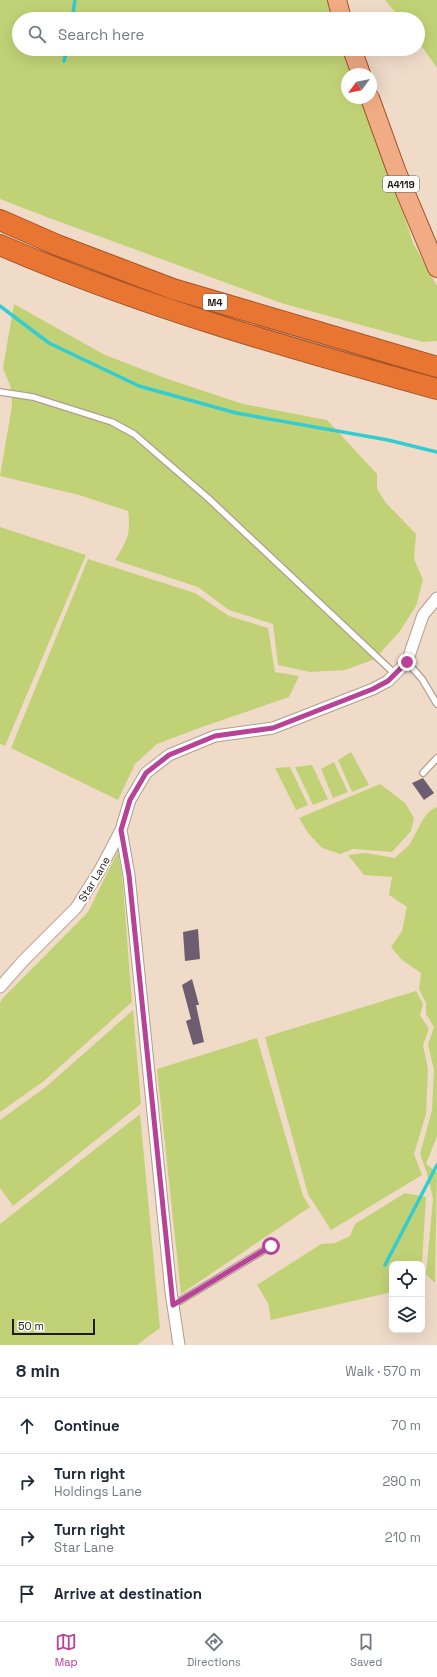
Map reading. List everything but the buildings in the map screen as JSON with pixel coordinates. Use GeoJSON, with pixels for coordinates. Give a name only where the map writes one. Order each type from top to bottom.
{"type":"FeatureCollection","features":[{"type":"Feature","properties":{"kind":"highway","name":"M4"},"geometry":{"type":"LineString","coordinates":[[0,220],[57,245],[173,289],[437,367]]}},
{"type":"Feature","properties":{"kind":"highway","name":"M4"},"geometry":{"type":"LineString","coordinates":[[0,245],[52,268],[157,307],[304,353],[437,389]]}},
{"type":"Feature","properties":{"kind":"main road"},"geometry":{"type":"LineString","coordinates":[[337,0],[340,12]]}},
{"type":"Feature","properties":{"kind":"main road"},"geometry":{"type":"LineString","coordinates":[[355,56],[359,68]]}},
{"type":"Feature","properties":{"kind":"main road","name":"A4119"},"geometry":{"type":"LineString","coordinates":[[372,104],[396,170],[437,268]]}},
{"type":"Feature","properties":{"kind":"street","name":"Star Lane"},"geometry":{"type":"LineString","coordinates":[[0,987],[23,961],[76,908],[100,870],[121,830],[130,800],[146,773],[169,755],[215,736],[273,728],[373,689],[396,674],[407,662],[423,615],[437,598]]}},
{"type":"Feature","properties":{"kind":"street"},"geometry":{"type":"LineString","coordinates":[[121,830],[129,875],[173,1305],[179,1345]]}},
{"type":"Feature","properties":{"kind":"lane"},"geometry":{"type":"LineString","coordinates":[[0,392],[33,397],[112,422],[134,434],[208,498],[396,674]]}},
{"type":"Feature","properties":{"kind":"lane"},"geometry":{"type":"LineString","coordinates":[[407,662],[422,679],[437,704]]}},
{"type":"Feature","properties":{"kind":"lane"},"geometry":{"type":"LineString","coordinates":[[423,773],[437,758]]}},
{"type":"Feature","properties":{"kind":"lane"},"geometry":{"type":"LineString","coordinates":[[173,1305],[271,1246]]}},
{"type":"Feature","properties":{"kind":"green space"},"geometry":{"type":"Polygon","coordinates":[[[0,0],[330,0],[334,12],[12,12],[12,56],[347,56],[350,68],[341,68],[341,104],[363,104],[396,189],[413,243],[437,286],[437,341],[423,342],[281,303],[0,199],[0,0]]]}},
{"type":"Feature","properties":{"kind":"green space"},"geometry":{"type":"Polygon","coordinates":[[[385,0],[437,0],[437,68],[425,51],[425,12],[395,12],[385,0]]]}},
{"type":"Feature","properties":{"kind":"green space"},"geometry":{"type":"Polygon","coordinates":[[[14,304],[105,355],[165,378],[243,404],[327,420],[377,474],[377,489],[386,503],[416,534],[414,559],[423,580],[416,606],[400,631],[375,659],[345,670],[310,672],[278,665],[273,624],[229,610],[198,587],[115,560],[123,548],[127,537],[129,526],[128,511],[79,495],[0,476],[12,406],[11,388],[3,368],[14,304]]]}},
{"type":"Feature","properties":{"kind":"green space"},"geometry":{"type":"Polygon","coordinates":[[[0,527],[86,555],[5,746],[0,744],[0,527]]]}},
{"type":"Feature","properties":{"kind":"green space"},"geometry":{"type":"Polygon","coordinates":[[[88,559],[195,593],[229,616],[268,628],[275,672],[299,676],[289,697],[157,744],[135,764],[118,800],[11,748],[88,559]]]}},
{"type":"Feature","properties":{"kind":"green space"},"geometry":{"type":"Polygon","coordinates":[[[351,752],[369,785],[352,792],[338,760],[351,752]]]}},
{"type":"Feature","properties":{"kind":"green space"},"geometry":{"type":"Polygon","coordinates":[[[334,762],[348,792],[333,798],[321,769],[334,762]]]}},
{"type":"Feature","properties":{"kind":"green space"},"geometry":{"type":"Polygon","coordinates":[[[312,765],[328,799],[313,805],[295,767],[312,765]]]}},
{"type":"Feature","properties":{"kind":"green space"},"geometry":{"type":"Polygon","coordinates":[[[290,767],[308,805],[296,810],[275,768],[290,767]]]}},
{"type":"Feature","properties":{"kind":"green space"},"geometry":{"type":"Polygon","coordinates":[[[380,784],[405,803],[414,818],[411,831],[392,852],[353,849],[340,854],[322,848],[308,833],[299,818],[380,784]]]}},
{"type":"Feature","properties":{"kind":"green space"},"geometry":{"type":"Polygon","coordinates":[[[437,807],[437,1136],[426,1164],[437,1172],[435,1283],[426,1274],[433,1199],[427,1173],[420,1154],[432,1110],[434,1070],[428,1045],[434,1027],[426,1014],[426,1003],[419,989],[421,973],[402,960],[391,947],[402,931],[407,907],[389,895],[392,877],[364,875],[348,855],[365,853],[395,858],[409,845],[428,813],[437,807]]]}},
{"type":"Feature","properties":{"kind":"green space"},"geometry":{"type":"Polygon","coordinates":[[[118,851],[122,874],[132,1002],[44,1081],[0,1112],[0,1003],[2,999],[88,912],[118,851]]]}},
{"type":"Feature","properties":{"kind":"green space"},"geometry":{"type":"Polygon","coordinates":[[[416,991],[423,1004],[420,1015],[429,1029],[423,1045],[428,1069],[426,1114],[414,1154],[422,1175],[331,1230],[308,1194],[265,1037],[416,991]]]}},
{"type":"Feature","properties":{"kind":"green space"},"geometry":{"type":"Polygon","coordinates":[[[133,1010],[141,1104],[13,1206],[0,1188],[0,1120],[47,1086],[133,1010]]]}},
{"type":"Feature","properties":{"kind":"green space"},"geometry":{"type":"Polygon","coordinates":[[[257,1038],[303,1196],[310,1207],[181,1294],[157,1069],[257,1038]]]}},
{"type":"Feature","properties":{"kind":"green space"},"geometry":{"type":"Polygon","coordinates":[[[140,1114],[160,1328],[137,1345],[0,1345],[0,1224],[140,1114]]]}},
{"type":"Feature","properties":{"kind":"green space"},"geometry":{"type":"Polygon","coordinates":[[[405,1193],[426,1197],[422,1261],[389,1261],[389,1293],[271,1320],[268,1303],[257,1285],[321,1244],[335,1243],[350,1236],[355,1224],[405,1193]]]}},
{"type":"Feature","properties":{"kind":"waterway"},"geometry":{"type":"LineString","coordinates":[[73,12],[75,0]]}},
{"type":"Feature","properties":{"kind":"waterway"},"geometry":{"type":"LineString","coordinates":[[64,61],[65,56]]}},
{"type":"Feature","properties":{"kind":"waterway"},"geometry":{"type":"LineString","coordinates":[[0,306],[49,343],[139,386],[236,413],[388,440],[437,452]]}},
{"type":"Feature","properties":{"kind":"waterway"},"geometry":{"type":"LineString","coordinates":[[385,1265],[437,1165]]}},
{"type":"Feature","properties":{"kind":"route"},"geometry":{"type":"LineString","coordinates":[[271,1246],[173,1305],[170,1292],[129,875],[121,830],[130,800],[146,773],[169,755],[215,736],[273,728],[373,689],[388,681],[407,662]]}}]}
